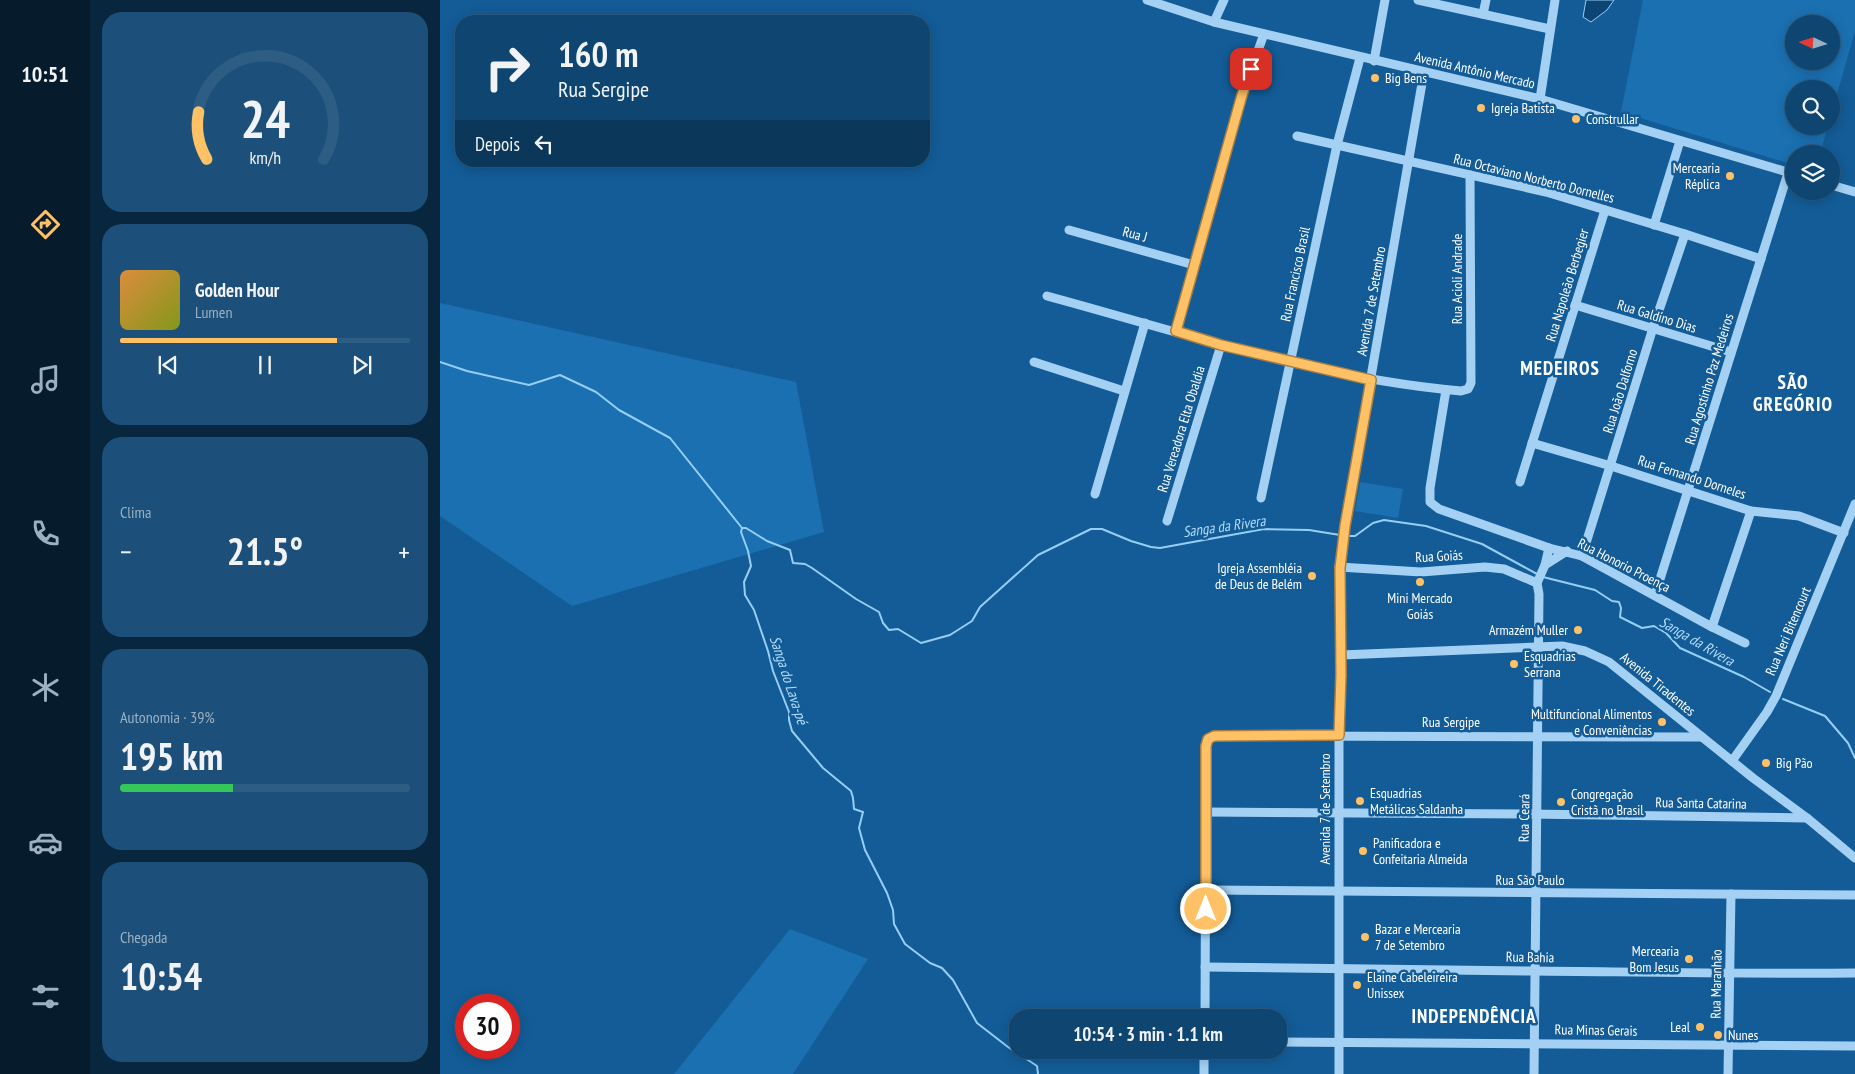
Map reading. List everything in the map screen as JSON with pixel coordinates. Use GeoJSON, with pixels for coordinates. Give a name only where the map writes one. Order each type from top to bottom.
{"type":"FeatureCollection","features":[{"type":"Feature","properties":{"kind":"street","name":"Avenida Antônio Mercado"},"geometry":{"type":"LineString","coordinates":[[1148,0],[1214,22],[1540,99],[1785,171]]}},
{"type":"Feature","properties":{"kind":"street"},"geometry":{"type":"LineString","coordinates":[[1214,22],[1224,0]]}},
{"type":"Feature","properties":{"kind":"street"},"geometry":{"type":"LineString","coordinates":[[1374,61],[1385,0]]}},
{"type":"Feature","properties":{"kind":"street"},"geometry":{"type":"LineString","coordinates":[[1418,0],[1550,29]]}},
{"type":"Feature","properties":{"kind":"street"},"geometry":{"type":"LineString","coordinates":[[1483,14],[1486,0]]}},
{"type":"Feature","properties":{"kind":"street"},"geometry":{"type":"LineString","coordinates":[[1540,99],[1555,0]]}},
{"type":"Feature","properties":{"kind":"street"},"geometry":{"type":"LineString","coordinates":[[1176,331],[1242,95],[1264,34]]}},
{"type":"Feature","properties":{"kind":"street","name":"Rua Francisco Brasil"},"geometry":{"type":"LineString","coordinates":[[1261,498],[1337,145],[1360,58]]}},
{"type":"Feature","properties":{"kind":"street","name":"Avenida 7 de Setembro"},"geometry":{"type":"LineString","coordinates":[[1339,1074],[1338,814],[1341,655],[1340,568],[1345,526],[1424,72]]}},
{"type":"Feature","properties":{"kind":"street","name":"Rua Octaviano Norberto Dornelles"},"geometry":{"type":"LineString","coordinates":[[1297,136],[1546,192],[1761,259]]}},
{"type":"Feature","properties":{"kind":"street"},"geometry":{"type":"LineString","coordinates":[[1654,225],[1680,141]]}},
{"type":"Feature","properties":{"kind":"street","name":"Rua Acioli Andrade"},"geometry":{"type":"LineString","coordinates":[[1446,390],[1461,391],[1468,389],[1471,383],[1470,175]]}},
{"type":"Feature","properties":{"kind":"street"},"geometry":{"type":"LineString","coordinates":[[1840,188],[1855,192]]}},
{"type":"Feature","properties":{"kind":"street","name":"Rua Agostinho Paz Medeiros"},"geometry":{"type":"LineString","coordinates":[[1655,595],[1731,352],[1785,190]]}},
{"type":"Feature","properties":{"kind":"street","name":"Rua Napoleão Berbegier"},"geometry":{"type":"LineString","coordinates":[[1520,482],[1605,210]]}},
{"type":"Feature","properties":{"kind":"street","name":"Rua J"},"geometry":{"type":"LineString","coordinates":[[1069,230],[1194,265]]}},
{"type":"Feature","properties":{"kind":"street","name":"Rua João Dalforno"},"geometry":{"type":"LineString","coordinates":[[1582,556],[1653,328],[1685,234]]}},
{"type":"Feature","properties":{"kind":"street"},"geometry":{"type":"LineString","coordinates":[[1047,296],[1221,345],[1290,362],[1371,380],[1446,390]]}},
{"type":"Feature","properties":{"kind":"street","name":"Rua Galdino Dias"},"geometry":{"type":"LineString","coordinates":[[1575,305],[1731,352]]}},
{"type":"Feature","properties":{"kind":"street"},"geometry":{"type":"LineString","coordinates":[[1095,494],[1145,323]]}},
{"type":"Feature","properties":{"kind":"street","name":"Rua Vereadora Elta Obaldia"},"geometry":{"type":"LineString","coordinates":[[1167,520],[1221,345]]}},
{"type":"Feature","properties":{"kind":"street"},"geometry":{"type":"LineString","coordinates":[[1034,362],[1124,391]]}},
{"type":"Feature","properties":{"kind":"street","name":"Rua Honorio Proença"},"geometry":{"type":"LineString","coordinates":[[1446,390],[1430,488],[1430,502],[1438,509],[1549,548],[1582,556],[1745,643]]}},
{"type":"Feature","properties":{"kind":"street","name":"Rua Fernando Dorneles"},"geometry":{"type":"LineString","coordinates":[[1532,443],[1751,511],[1799,516],[1844,533]]}},
{"type":"Feature","properties":{"kind":"street","name":"Rua Neri Bitencourt"},"geometry":{"type":"LineString","coordinates":[[1732,761],[1767,712],[1776,696],[1855,504]]}},
{"type":"Feature","properties":{"kind":"street"},"geometry":{"type":"LineString","coordinates":[[1712,627],[1751,511]]}},
{"type":"Feature","properties":{"kind":"street","name":"Rua Ceará"},"geometry":{"type":"LineString","coordinates":[[1534,1074],[1538,814],[1538,580],[1545,565],[1549,548]]}},
{"type":"Feature","properties":{"kind":"street"},"geometry":{"type":"LineString","coordinates":[[1545,565],[1567,551]]}},
{"type":"Feature","properties":{"kind":"street","name":"Rua Goiás"},"geometry":{"type":"LineString","coordinates":[[1340,568],[1421,572],[1485,567],[1504,569],[1538,580]]}},
{"type":"Feature","properties":{"kind":"street","name":"Avenida Tiradentes"},"geometry":{"type":"LineString","coordinates":[[1341,655],[1562,646],[1585,651],[1609,662],[1855,858]]}},
{"type":"Feature","properties":{"kind":"street","name":"Rua Sergipe"},"geometry":{"type":"LineString","coordinates":[[1205,812],[1206,746],[1208,739],[1214,736],[1702,737]]}},
{"type":"Feature","properties":{"kind":"street"},"geometry":{"type":"LineString","coordinates":[[1205,812],[1205,1009]]}},
{"type":"Feature","properties":{"kind":"street","name":"Rua Santa Catarina"},"geometry":{"type":"LineString","coordinates":[[1205,812],[1807,818]]}},
{"type":"Feature","properties":{"kind":"street","name":"Rua São Paulo"},"geometry":{"type":"LineString","coordinates":[[1206,890],[1855,895]]}},
{"type":"Feature","properties":{"kind":"street","name":"Rua Maranhão"},"geometry":{"type":"LineString","coordinates":[[1728,1074],[1732,894]]}},
{"type":"Feature","properties":{"kind":"street","name":"Rua Bahia"},"geometry":{"type":"LineString","coordinates":[[1205,967],[1729,974],[1855,973]]}},
{"type":"Feature","properties":{"kind":"street","name":"Rua Minas Gerais"},"geometry":{"type":"LineString","coordinates":[[1287,1042],[1855,1046]]}},
{"type":"Feature","properties":{"kind":"street"},"geometry":{"type":"LineString","coordinates":[[1204,1059],[1204,1074]]}},
{"type":"Feature","properties":{"kind":"shaded area"},"geometry":{"type":"Polygon","coordinates":[[[1586,0],[1614,0],[1607,10],[1591,22],[1583,17],[1586,0]]]}},
{"type":"Feature","properties":{"kind":"shaded area"},"geometry":{"type":"Polygon","coordinates":[[[1643,0],[1855,0],[1855,31],[1840,84],[1840,80],[1785,80],[1785,135],[1825,135],[1823,145],[1785,145],[1785,162],[1621,112],[1643,0]]]}},
{"type":"Feature","properties":{"kind":"shaded area"},"geometry":{"type":"Polygon","coordinates":[[[440,303],[796,382],[824,532],[572,606],[440,516],[440,303]]]}},
{"type":"Feature","properties":{"kind":"shaded area"},"geometry":{"type":"Polygon","coordinates":[[[1360,482],[1403,489],[1398,518],[1355,511],[1360,482]]]}},
{"type":"Feature","properties":{"kind":"shaded area"},"geometry":{"type":"Polygon","coordinates":[[[790,929],[868,959],[793,1074],[674,1074],[790,929]]]}},
{"type":"Feature","properties":{"kind":"waterway"},"geometry":{"type":"LineString","coordinates":[[440,362],[467,371],[529,385],[560,375],[596,392],[619,410],[670,438],[742,528]]}},
{"type":"Feature","properties":{"kind":"waterway","name":"Sanga da Rivera"},"geometry":{"type":"LineString","coordinates":[[1347,536],[1355,536],[1373,523],[1384,520],[1426,526],[1482,544],[1537,574]]}},
{"type":"Feature","properties":{"kind":"waterway","name":"Sanga da Rivera"},"geometry":{"type":"LineString","coordinates":[[742,528],[746,528],[767,541],[790,550],[793,563],[805,564],[856,599],[879,612],[883,623],[889,630],[898,629],[921,643],[950,635],[972,621],[980,607],[1038,555],[1091,529],[1102,529],[1131,541],[1160,548],[1264,529],[1309,530],[1340,535]]}},
{"type":"Feature","properties":{"kind":"waterway","name":"Sanga do Lava-pé"},"geometry":{"type":"LineString","coordinates":[[742,528],[741,532],[751,566],[744,582],[745,595],[754,610],[773,671],[789,712],[792,731],[823,768],[851,791],[854,809],[863,812],[859,828],[865,850],[887,893],[893,910],[894,924],[905,944],[930,963],[942,968],[953,980],[977,1023],[1037,1066],[1038,1074]]}},
{"type":"Feature","properties":{"kind":"waterway","name":"Sanga da Rivera"},"geometry":{"type":"LineString","coordinates":[[1543,577],[1595,590],[1612,601],[1619,602],[1621,608],[1620,617],[1642,628],[1654,626],[1666,633],[1680,648],[1744,677],[1770,692]]}},
{"type":"Feature","properties":{"kind":"waterway","name":"Sanga da Rivera"},"geometry":{"type":"LineString","coordinates":[[1783,699],[1825,716],[1848,743],[1855,758]]}},
{"type":"Feature","properties":{"kind":"place","name":"Big Bens"},"geometry":{"type":"Point","coordinates":[1375,78]}},
{"type":"Feature","properties":{"kind":"place","name":"Igreja Batista"},"geometry":{"type":"Point","coordinates":[1481,108]}},
{"type":"Feature","properties":{"kind":"place","name":"Construllar"},"geometry":{"type":"Point","coordinates":[1576,119]}},
{"type":"Feature","properties":{"kind":"place","name":"Mercearia Réplica"},"geometry":{"type":"Point","coordinates":[1730,176]}},
{"type":"Feature","properties":{"kind":"place","name":"Igreja Assembléia de Deus de Belém"},"geometry":{"type":"Point","coordinates":[1312,576]}},
{"type":"Feature","properties":{"kind":"place","name":"Mini Mercado Goiás"},"geometry":{"type":"Point","coordinates":[1420,582]}},
{"type":"Feature","properties":{"kind":"place","name":"Armazém Muller"},"geometry":{"type":"Point","coordinates":[1578,630]}},
{"type":"Feature","properties":{"kind":"place","name":"Esquadrias Serrana"},"geometry":{"type":"Point","coordinates":[1514,664]}},
{"type":"Feature","properties":{"kind":"place","name":"Multifuncional Alimentos e Conveniências"},"geometry":{"type":"Point","coordinates":[1662,722]}},
{"type":"Feature","properties":{"kind":"place","name":"Big Pão"},"geometry":{"type":"Point","coordinates":[1766,763]}},
{"type":"Feature","properties":{"kind":"place","name":"Esquadrias Metálicas Saldanha"},"geometry":{"type":"Point","coordinates":[1360,801]}},
{"type":"Feature","properties":{"kind":"place","name":"Congregação Cristã no Brasil"},"geometry":{"type":"Point","coordinates":[1561,802]}},
{"type":"Feature","properties":{"kind":"place","name":"Panificadora e Confeitaria Almeida"},"geometry":{"type":"Point","coordinates":[1363,851]}},
{"type":"Feature","properties":{"kind":"place","name":"Bazar e Mercearia 7 de Setembro"},"geometry":{"type":"Point","coordinates":[1365,937]}},
{"type":"Feature","properties":{"kind":"place","name":"Mercearia Bom Jesus"},"geometry":{"type":"Point","coordinates":[1689,959]}},
{"type":"Feature","properties":{"kind":"place","name":"Elaine Cabeleireira Unissex"},"geometry":{"type":"Point","coordinates":[1357,985]}},
{"type":"Feature","properties":{"kind":"place","name":"Leal"},"geometry":{"type":"Point","coordinates":[1700,1027]}},
{"type":"Feature","properties":{"kind":"place","name":"Nunes"},"geometry":{"type":"Point","coordinates":[1718,1035]}},
{"type":"Feature","properties":{"kind":"district","name":"MEDEIROS"},"geometry":{"type":"Point","coordinates":[1560,368]}},
{"type":"Feature","properties":{"kind":"district","name":"SÃO GREGÓRIO"},"geometry":{"type":"Point","coordinates":[1793,393]}},
{"type":"Feature","properties":{"kind":"district","name":"INDEPENDÊNCIA"},"geometry":{"type":"Point","coordinates":[1474,1016]}},
{"type":"Feature","properties":{"kind":"route"},"geometry":{"type":"LineString","coordinates":[[1206,909],[1205,812],[1206,746],[1208,739],[1214,736],[1339,735],[1341,675],[1340,568],[1345,526],[1371,380],[1221,345],[1176,331],[1251,69]]}}]}
